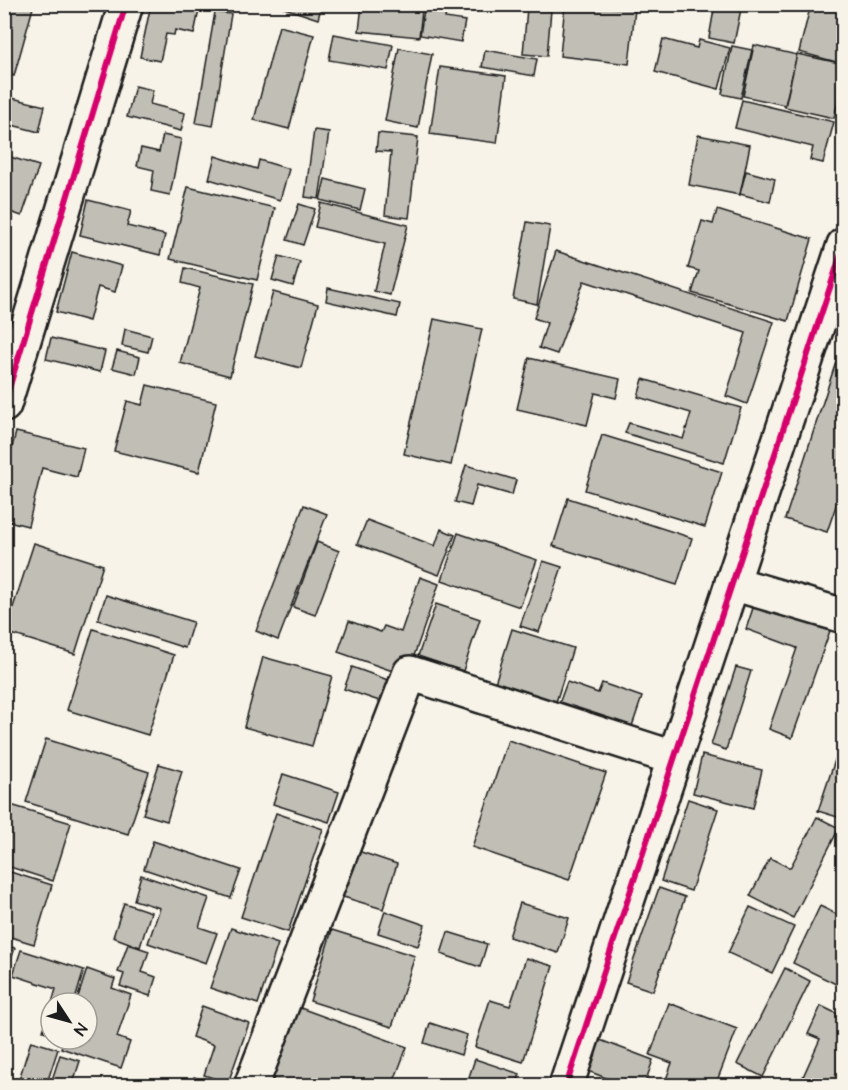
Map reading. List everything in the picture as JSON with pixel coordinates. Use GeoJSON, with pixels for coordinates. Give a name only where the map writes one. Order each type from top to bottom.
{"type":"FeatureCollection","features":[{"type":"Feature","properties":{"kind":"street"},"geometry":{"type":"LineString","coordinates":[[4,405],[126,4]]}},
{"type":"Feature","properties":{"kind":"street"},"geometry":{"type":"LineString","coordinates":[[566,1086],[843,244]]}},
{"type":"Feature","properties":{"kind":"street"},"geometry":{"type":"LineString","coordinates":[[732,583],[843,616]]}},
{"type":"Feature","properties":{"kind":"street"},"geometry":{"type":"LineString","coordinates":[[251,1086],[410,673],[674,758]]}},
{"type":"Feature","properties":{"kind":"building"},"geometry":{"type":"Polygon","coordinates":[[[4,4],[34,4],[14,76],[4,73],[4,4]]]}},
{"type":"Feature","properties":{"kind":"building"},"geometry":{"type":"Polygon","coordinates":[[[151,4],[173,4],[199,10],[194,34],[175,30],[174,35],[166,34],[160,61],[140,57],[151,4]]]}},
{"type":"Feature","properties":{"kind":"building"},"geometry":{"type":"Polygon","coordinates":[[[272,4],[322,4],[318,19],[272,4]]]}},
{"type":"Feature","properties":{"kind":"building"},"geometry":{"type":"Polygon","coordinates":[[[425,4],[448,4],[445,18],[465,21],[461,42],[420,35],[425,4]]]}},
{"type":"Feature","properties":{"kind":"building"},"geometry":{"type":"Polygon","coordinates":[[[565,4],[635,9],[629,64],[560,56],[565,4]]]}},
{"type":"Feature","properties":{"kind":"building"},"geometry":{"type":"Polygon","coordinates":[[[715,4],[742,4],[734,43],[709,38],[715,4]]]}},
{"type":"Feature","properties":{"kind":"building"},"geometry":{"type":"Polygon","coordinates":[[[811,4],[844,4],[844,64],[799,52],[811,4]]]}},
{"type":"Feature","properties":{"kind":"building"},"geometry":{"type":"Polygon","coordinates":[[[362,5],[422,11],[419,37],[359,31],[362,5]]]}},
{"type":"Feature","properties":{"kind":"building"},"geometry":{"type":"Polygon","coordinates":[[[527,8],[551,10],[547,56],[523,54],[527,8]]]}},
{"type":"Feature","properties":{"kind":"building"},"geometry":{"type":"Polygon","coordinates":[[[215,12],[231,14],[213,126],[196,123],[215,12]]]}},
{"type":"Feature","properties":{"kind":"building"},"geometry":{"type":"Polygon","coordinates":[[[279,26],[314,35],[289,129],[254,120],[279,26]]]}},
{"type":"Feature","properties":{"kind":"building"},"geometry":{"type":"Polygon","coordinates":[[[334,34],[393,45],[388,70],[329,60],[334,34]]]}},
{"type":"Feature","properties":{"kind":"building"},"geometry":{"type":"Polygon","coordinates":[[[663,39],[697,48],[699,40],[730,48],[719,89],[655,72],[663,39]]]}},
{"type":"Feature","properties":{"kind":"building"},"geometry":{"type":"Polygon","coordinates":[[[754,45],[797,55],[785,105],[743,96],[754,45]]]}},
{"type":"Feature","properties":{"kind":"building"},"geometry":{"type":"Polygon","coordinates":[[[732,46],[752,50],[741,98],[722,94],[732,46]]]}},
{"type":"Feature","properties":{"kind":"building"},"geometry":{"type":"Polygon","coordinates":[[[399,48],[432,54],[418,128],[385,121],[399,48]]]}},
{"type":"Feature","properties":{"kind":"building"},"geometry":{"type":"Polygon","coordinates":[[[485,50],[537,59],[534,76],[482,67],[485,50]]]}},
{"type":"Feature","properties":{"kind":"building"},"geometry":{"type":"Polygon","coordinates":[[[797,54],[844,64],[844,77],[834,118],[785,107],[797,54]]]}},
{"type":"Feature","properties":{"kind":"building"},"geometry":{"type":"Polygon","coordinates":[[[440,67],[506,76],[497,143],[430,134],[440,67]]]}},
{"type":"Feature","properties":{"kind":"building"},"geometry":{"type":"Polygon","coordinates":[[[135,86],[153,90],[150,104],[185,113],[181,131],[127,117],[135,86]]]}},
{"type":"Feature","properties":{"kind":"building"},"geometry":{"type":"Polygon","coordinates":[[[4,96],[45,106],[39,132],[4,123],[4,96]]]}},
{"type":"Feature","properties":{"kind":"building"},"geometry":{"type":"Polygon","coordinates":[[[742,100],[834,122],[823,163],[810,160],[813,147],[735,128],[742,100]]]}},
{"type":"Feature","properties":{"kind":"building"},"geometry":{"type":"Polygon","coordinates":[[[314,130],[329,132],[319,199],[305,197],[314,130]]]}},
{"type":"Feature","properties":{"kind":"building"},"geometry":{"type":"Polygon","coordinates":[[[378,133],[418,137],[409,218],[385,215],[391,152],[376,151],[378,133]]]}},
{"type":"Feature","properties":{"kind":"building"},"geometry":{"type":"Polygon","coordinates":[[[163,135],[181,139],[170,195],[151,191],[154,170],[137,166],[141,148],[159,152],[163,135]]]}},
{"type":"Feature","properties":{"kind":"building"},"geometry":{"type":"Polygon","coordinates":[[[698,135],[750,145],[740,195],[689,185],[698,135]]]}},
{"type":"Feature","properties":{"kind":"building"},"geometry":{"type":"Polygon","coordinates":[[[4,155],[39,166],[22,216],[4,210],[4,155]]]}},
{"type":"Feature","properties":{"kind":"building"},"geometry":{"type":"Polygon","coordinates":[[[215,156],[257,169],[259,160],[289,169],[280,200],[209,179],[215,156]]]}},
{"type":"Feature","properties":{"kind":"building"},"geometry":{"type":"Polygon","coordinates":[[[746,171],[775,179],[770,202],[740,194],[746,171]]]}},
{"type":"Feature","properties":{"kind":"building"},"geometry":{"type":"Polygon","coordinates":[[[325,179],[365,189],[360,210],[320,200],[325,179]]]}},
{"type":"Feature","properties":{"kind":"building"},"geometry":{"type":"Polygon","coordinates":[[[188,187],[275,208],[257,280],[170,259],[188,187]]]}},
{"type":"Feature","properties":{"kind":"building"},"geometry":{"type":"Polygon","coordinates":[[[88,200],[131,211],[127,226],[165,235],[160,255],[80,235],[88,200]]]}},
{"type":"Feature","properties":{"kind":"building"},"geometry":{"type":"Polygon","coordinates":[[[321,203],[408,225],[390,295],[374,291],[385,244],[315,227],[321,203]]]}},
{"type":"Feature","properties":{"kind":"building"},"geometry":{"type":"Polygon","coordinates":[[[299,204],[315,209],[303,245],[287,240],[299,204]]]}},
{"type":"Feature","properties":{"kind":"building"},"geometry":{"type":"Polygon","coordinates":[[[717,210],[812,239],[788,321],[692,293],[699,271],[688,268],[702,221],[713,224],[717,210]]]}},
{"type":"Feature","properties":{"kind":"building"},"geometry":{"type":"Polygon","coordinates":[[[4,216],[12,218],[4,245],[4,216]]]}},
{"type":"Feature","properties":{"kind":"building"},"geometry":{"type":"Polygon","coordinates":[[[527,222],[550,226],[537,304],[513,299],[527,222]]]}},
{"type":"Feature","properties":{"kind":"building"},"geometry":{"type":"Polygon","coordinates":[[[556,251],[774,322],[747,404],[726,396],[746,333],[584,281],[557,354],[539,348],[547,323],[534,318],[556,251]]]}},
{"type":"Feature","properties":{"kind":"building"},"geometry":{"type":"Polygon","coordinates":[[[72,252],[122,266],[115,292],[98,287],[89,321],[56,312],[72,252]]]}},
{"type":"Feature","properties":{"kind":"building"},"geometry":{"type":"Polygon","coordinates":[[[279,256],[300,262],[293,286],[272,280],[279,256]]]}},
{"type":"Feature","properties":{"kind":"building"},"geometry":{"type":"Polygon","coordinates":[[[185,268],[253,284],[230,376],[180,363],[200,288],[182,283],[185,268]]]}},
{"type":"Feature","properties":{"kind":"building"},"geometry":{"type":"Polygon","coordinates":[[[328,288],[400,304],[397,317],[326,301],[328,288]]]}},
{"type":"Feature","properties":{"kind":"building"},"geometry":{"type":"Polygon","coordinates":[[[273,292],[318,304],[301,368],[255,356],[273,292]]]}},
{"type":"Feature","properties":{"kind":"building"},"geometry":{"type":"Polygon","coordinates":[[[434,319],[482,329],[451,465],[404,454],[434,319]]]}},
{"type":"Feature","properties":{"kind":"building"},"geometry":{"type":"Polygon","coordinates":[[[125,329],[152,336],[148,352],[122,346],[125,329]]]}},
{"type":"Feature","properties":{"kind":"building"},"geometry":{"type":"Polygon","coordinates":[[[51,338],[105,351],[100,372],[46,359],[51,338]]]}},
{"type":"Feature","properties":{"kind":"building"},"geometry":{"type":"Polygon","coordinates":[[[117,351],[140,357],[136,374],[112,368],[117,351]]]}},
{"type":"Feature","properties":{"kind":"building"},"geometry":{"type":"Polygon","coordinates":[[[529,358],[620,379],[616,398],[595,393],[587,425],[517,409],[529,358]]]}},
{"type":"Feature","properties":{"kind":"building"},"geometry":{"type":"Polygon","coordinates":[[[836,362],[844,364],[844,482],[827,532],[785,519],[836,362]]]}},
{"type":"Feature","properties":{"kind":"building"},"geometry":{"type":"Polygon","coordinates":[[[643,379],[741,408],[724,463],[625,433],[629,423],[683,439],[691,413],[638,397],[643,379]]]}},
{"type":"Feature","properties":{"kind":"building"},"geometry":{"type":"Polygon","coordinates":[[[147,385],[216,402],[199,472],[114,451],[127,401],[142,405],[147,385]]]}},
{"type":"Feature","properties":{"kind":"building"},"geometry":{"type":"Polygon","coordinates":[[[16,432],[84,448],[77,477],[42,468],[28,526],[4,520],[4,478],[16,432]]]}},
{"type":"Feature","properties":{"kind":"building"},"geometry":{"type":"Polygon","coordinates":[[[602,435],[722,472],[705,527],[585,490],[602,435]]]}},
{"type":"Feature","properties":{"kind":"building"},"geometry":{"type":"Polygon","coordinates":[[[466,465],[516,480],[512,495],[477,485],[471,506],[455,502],[466,465]]]}},
{"type":"Feature","properties":{"kind":"building"},"geometry":{"type":"Polygon","coordinates":[[[568,498],[692,538],[677,585],[553,546],[568,498]]]}},
{"type":"Feature","properties":{"kind":"building"},"geometry":{"type":"Polygon","coordinates":[[[304,505],[327,514],[278,640],[256,631],[304,505]]]}},
{"type":"Feature","properties":{"kind":"building"},"geometry":{"type":"Polygon","coordinates":[[[367,520],[435,546],[441,529],[455,535],[439,575],[357,544],[367,520]]]}},
{"type":"Feature","properties":{"kind":"building"},"geometry":{"type":"Polygon","coordinates":[[[458,533],[537,560],[520,607],[442,580],[458,533]]]}},
{"type":"Feature","properties":{"kind":"building"},"geometry":{"type":"Polygon","coordinates":[[[317,542],[339,551],[315,615],[293,607],[317,542]]]}},
{"type":"Feature","properties":{"kind":"building"},"geometry":{"type":"Polygon","coordinates":[[[34,543],[103,565],[75,654],[5,632],[34,543]]]}},
{"type":"Feature","properties":{"kind":"building"},"geometry":{"type":"Polygon","coordinates":[[[543,561],[562,567],[539,632],[520,626],[543,561]]]}},
{"type":"Feature","properties":{"kind":"building"},"geometry":{"type":"Polygon","coordinates":[[[420,577],[439,584],[407,676],[338,652],[349,621],[381,632],[384,626],[401,632],[420,577]]]}},
{"type":"Feature","properties":{"kind":"building"},"geometry":{"type":"Polygon","coordinates":[[[106,595],[193,622],[185,648],[98,620],[106,595]]]}},
{"type":"Feature","properties":{"kind":"building"},"geometry":{"type":"Polygon","coordinates":[[[755,602],[831,628],[792,738],[769,729],[797,648],[746,629],[755,602]]]}},
{"type":"Feature","properties":{"kind":"building"},"geometry":{"type":"Polygon","coordinates":[[[436,604],[480,619],[463,671],[418,656],[436,604]]]}},
{"type":"Feature","properties":{"kind":"building"},"geometry":{"type":"Polygon","coordinates":[[[93,629],[174,655],[148,735],[67,710],[93,629]]]}},
{"type":"Feature","properties":{"kind":"building"},"geometry":{"type":"Polygon","coordinates":[[[512,629],[573,648],[556,702],[495,683],[512,629]]]}},
{"type":"Feature","properties":{"kind":"building"},"geometry":{"type":"Polygon","coordinates":[[[263,657],[332,676],[312,746],[244,727],[263,657]]]}},
{"type":"Feature","properties":{"kind":"building"},"geometry":{"type":"Polygon","coordinates":[[[352,667],[399,684],[391,705],[344,689],[352,667]]]}},
{"type":"Feature","properties":{"kind":"building"},"geometry":{"type":"Polygon","coordinates":[[[736,667],[751,671],[726,750],[711,745],[736,667]]]}},
{"type":"Feature","properties":{"kind":"building"},"geometry":{"type":"Polygon","coordinates":[[[567,682],[598,693],[602,683],[642,697],[629,735],[557,709],[567,682]]]}},
{"type":"Feature","properties":{"kind":"building"},"geometry":{"type":"Polygon","coordinates":[[[46,739],[149,772],[128,834],[26,802],[46,739]]]}},
{"type":"Feature","properties":{"kind":"building"},"geometry":{"type":"Polygon","coordinates":[[[842,739],[844,740],[844,819],[818,811],[842,739]]]}},
{"type":"Feature","properties":{"kind":"building"},"geometry":{"type":"Polygon","coordinates":[[[508,740],[606,773],[569,880],[472,847],[508,740]]]}},
{"type":"Feature","properties":{"kind":"building"},"geometry":{"type":"Polygon","coordinates":[[[702,755],[762,770],[753,808],[693,793],[702,755]]]}},
{"type":"Feature","properties":{"kind":"building"},"geometry":{"type":"Polygon","coordinates":[[[159,764],[182,771],[167,821],[143,814],[159,764]]]}},
{"type":"Feature","properties":{"kind":"building"},"geometry":{"type":"Polygon","coordinates":[[[283,774],[339,792],[329,822],[273,804],[283,774]]]}},
{"type":"Feature","properties":{"kind":"building"},"geometry":{"type":"Polygon","coordinates":[[[688,799],[718,809],[691,891],[661,881],[688,799]]]}},
{"type":"Feature","properties":{"kind":"building"},"geometry":{"type":"Polygon","coordinates":[[[4,803],[71,823],[53,881],[4,865],[4,803]]]}},
{"type":"Feature","properties":{"kind":"building"},"geometry":{"type":"Polygon","coordinates":[[[276,813],[323,829],[288,932],[241,917],[276,813]]]}},
{"type":"Feature","properties":{"kind":"building"},"geometry":{"type":"Polygon","coordinates":[[[817,817],[839,828],[793,918],[750,896],[770,858],[790,868],[817,817]]]}},
{"type":"Feature","properties":{"kind":"building"},"geometry":{"type":"Polygon","coordinates":[[[153,841],[241,870],[231,898],[144,869],[153,841]]]}},
{"type":"Feature","properties":{"kind":"building"},"geometry":{"type":"Polygon","coordinates":[[[355,850],[397,864],[383,909],[340,896],[355,850]]]}},
{"type":"Feature","properties":{"kind":"building"},"geometry":{"type":"Polygon","coordinates":[[[4,870],[52,885],[34,944],[4,935],[4,870]]]}},
{"type":"Feature","properties":{"kind":"building"},"geometry":{"type":"Polygon","coordinates":[[[141,875],[209,898],[199,927],[217,933],[206,963],[148,943],[160,908],[134,900],[141,875]]]}},
{"type":"Feature","properties":{"kind":"building"},"geometry":{"type":"Polygon","coordinates":[[[659,888],[685,897],[653,991],[626,982],[659,888]]]}},
{"type":"Feature","properties":{"kind":"building"},"geometry":{"type":"Polygon","coordinates":[[[124,903],[151,912],[140,947],[113,937],[124,903]]]}},
{"type":"Feature","properties":{"kind":"building"},"geometry":{"type":"Polygon","coordinates":[[[520,903],[569,918],[558,953],[509,937],[520,903]]]}},
{"type":"Feature","properties":{"kind":"building"},"geometry":{"type":"Polygon","coordinates":[[[820,906],[844,918],[844,988],[793,963],[820,906]]]}},
{"type":"Feature","properties":{"kind":"building"},"geometry":{"type":"Polygon","coordinates":[[[750,907],[794,927],[772,973],[728,953],[750,907]]]}},
{"type":"Feature","properties":{"kind":"building"},"geometry":{"type":"Polygon","coordinates":[[[385,911],[425,925],[418,946],[378,933],[385,911]]]}},
{"type":"Feature","properties":{"kind":"building"},"geometry":{"type":"Polygon","coordinates":[[[231,928],[278,944],[258,1004],[210,988],[231,928]]]}},
{"type":"Feature","properties":{"kind":"building"},"geometry":{"type":"Polygon","coordinates":[[[332,930],[415,956],[392,1027],[310,1001],[332,930]]]}},
{"type":"Feature","properties":{"kind":"building"},"geometry":{"type":"Polygon","coordinates":[[[448,932],[487,944],[480,967],[441,954],[448,932]]]}},
{"type":"Feature","properties":{"kind":"building"},"geometry":{"type":"Polygon","coordinates":[[[128,944],[149,951],[142,972],[156,977],[150,996],[120,986],[124,974],[118,972],[128,944]]]}},
{"type":"Feature","properties":{"kind":"building"},"geometry":{"type":"Polygon","coordinates":[[[4,945],[15,948],[4,981],[4,945]]]}},
{"type":"Feature","properties":{"kind":"building"},"geometry":{"type":"Polygon","coordinates":[[[21,950],[84,970],[78,991],[55,991],[56,989],[13,975],[21,950]]]}},
{"type":"Feature","properties":{"kind":"building"},"geometry":{"type":"Polygon","coordinates":[[[526,958],[553,966],[523,1062],[475,1047],[490,1000],[510,1006],[526,958]]]}},
{"type":"Feature","properties":{"kind":"building"},"geometry":{"type":"Polygon","coordinates":[[[785,968],[810,981],[763,1077],[737,1064],[785,968]]]}},
{"type":"Feature","properties":{"kind":"building"},"geometry":{"type":"Polygon","coordinates":[[[87,969],[115,979],[112,988],[131,995],[117,1037],[130,1042],[121,1068],[70,1051],[99,1051],[99,991],[80,991],[87,969]]]}},
{"type":"Feature","properties":{"kind":"building"},"geometry":{"type":"Polygon","coordinates":[[[669,1003],[737,1029],[715,1086],[664,1085],[672,1063],[650,1055],[669,1003]]]}},
{"type":"Feature","properties":{"kind":"building"},"geometry":{"type":"Polygon","coordinates":[[[202,1006],[249,1023],[228,1083],[204,1075],[214,1045],[192,1037],[202,1006]]]}},
{"type":"Feature","properties":{"kind":"building"},"geometry":{"type":"Polygon","coordinates":[[[295,1006],[407,1047],[392,1086],[268,1086],[295,1006]]]}},
{"type":"Feature","properties":{"kind":"building"},"geometry":{"type":"Polygon","coordinates":[[[821,1006],[844,1017],[844,1086],[816,1086],[802,1079],[820,1039],[808,1034],[821,1006]]]}},
{"type":"Feature","properties":{"kind":"building"},"geometry":{"type":"Polygon","coordinates":[[[430,1023],[467,1035],[461,1055],[424,1043],[430,1023]]]}},
{"type":"Feature","properties":{"kind":"building"},"geometry":{"type":"Polygon","coordinates":[[[600,1040],[653,1060],[644,1086],[627,1086],[588,1071],[600,1040]]]}},
{"type":"Feature","properties":{"kind":"building"},"geometry":{"type":"Polygon","coordinates":[[[31,1041],[39,1043],[39,1051],[57,1051],[46,1086],[17,1086],[31,1041]]]}},
{"type":"Feature","properties":{"kind":"building"},"geometry":{"type":"Polygon","coordinates":[[[60,1055],[80,1061],[72,1086],[50,1086],[60,1055]]]}},
{"type":"Feature","properties":{"kind":"building"},"geometry":{"type":"Polygon","coordinates":[[[475,1059],[520,1074],[516,1086],[466,1086],[475,1059]]]}},
{"type":"Feature","properties":{"kind":"building"},"geometry":{"type":"Polygon","coordinates":[[[194,1077],[216,1086],[190,1086],[194,1077]]]}},
{"type":"Feature","properties":{"kind":"cycle path"},"geometry":{"type":"LineString","coordinates":[[4,405],[126,4]]}},
{"type":"Feature","properties":{"kind":"cycle path"},"geometry":{"type":"LineString","coordinates":[[566,1086],[844,245]]}}]}
